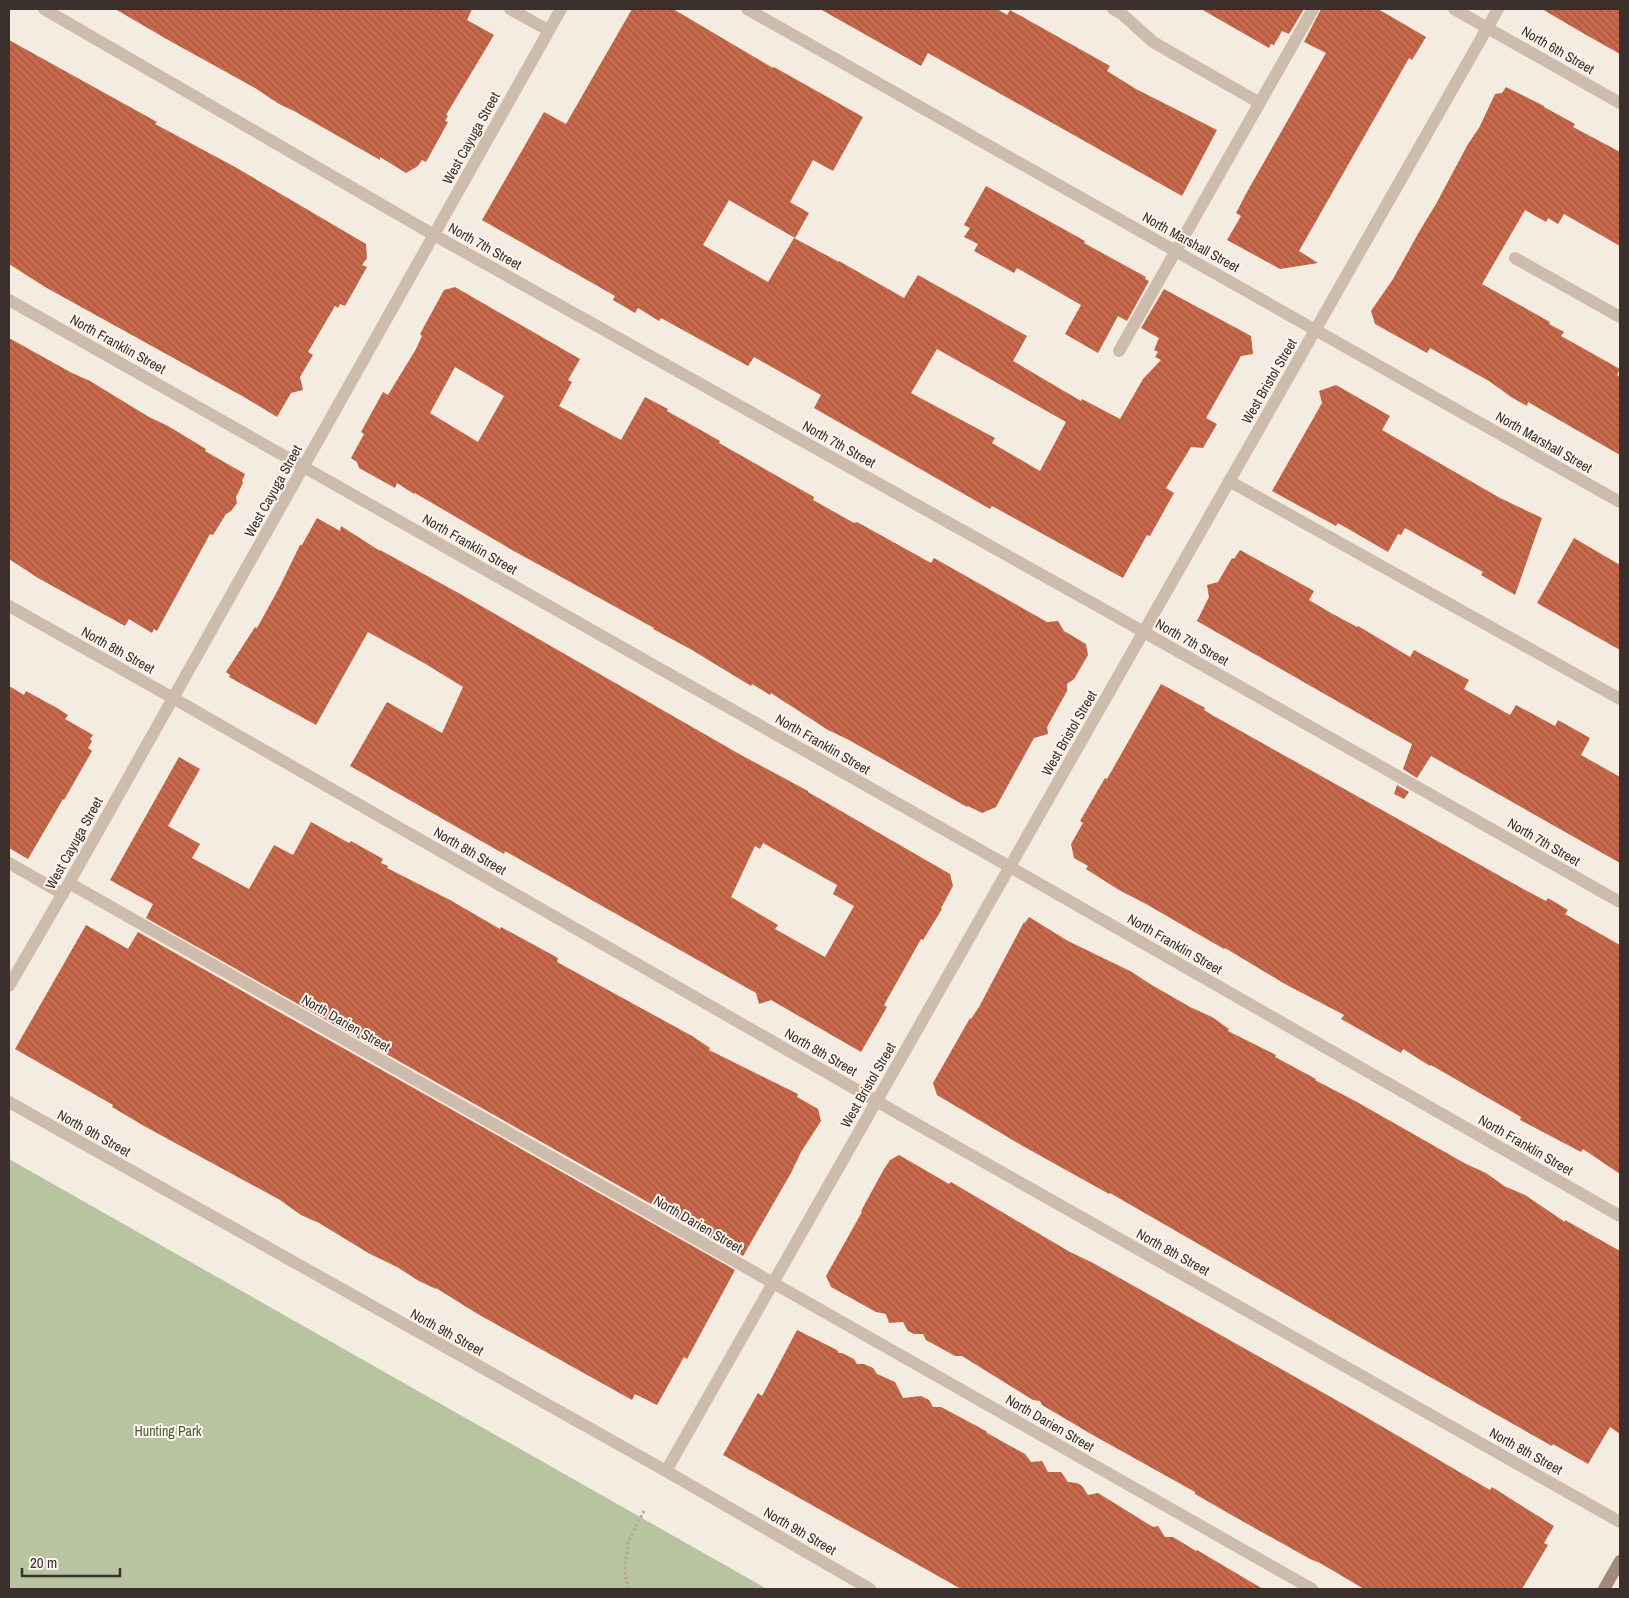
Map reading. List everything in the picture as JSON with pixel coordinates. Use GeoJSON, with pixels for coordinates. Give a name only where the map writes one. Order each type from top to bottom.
{"type":"FeatureCollection","features":[{"type":"Feature","properties":{"kind":"main road"},"geometry":{"type":"LineString","coordinates":[[1604,1589],[1620,1561]]}},
{"type":"Feature","properties":{"kind":"street","name":"North 7th Street"},"geometry":{"type":"LineString","coordinates":[[44,9],[434,235],[1143,632],[1620,902]]}},
{"type":"Feature","properties":{"kind":"street"},"geometry":{"type":"LineString","coordinates":[[510,9],[548,30]]}},
{"type":"Feature","properties":{"kind":"street","name":"West Cayuga Street"},"geometry":{"type":"LineString","coordinates":[[9,986],[304,467],[561,9]]}},
{"type":"Feature","properties":{"kind":"street","name":"North Marshall Street"},"geometry":{"type":"LineString","coordinates":[[747,9],[1620,502]]}},
{"type":"Feature","properties":{"kind":"street"},"geometry":{"type":"LineString","coordinates":[[1113,9],[1122,14],[1153,42],[1260,103]]}},
{"type":"Feature","properties":{"kind":"street"},"geometry":{"type":"LineString","coordinates":[[1119,351],[1313,9]]}},
{"type":"Feature","properties":{"kind":"street","name":"North 6th Street"},"geometry":{"type":"LineString","coordinates":[[1454,9],[1620,103]]}},
{"type":"Feature","properties":{"kind":"street","name":"West Bristol Street"},"geometry":{"type":"LineString","coordinates":[[666,1471],[1498,9]]}},
{"type":"Feature","properties":{"kind":"street"},"geometry":{"type":"LineString","coordinates":[[1516,258],[1620,317]]}},
{"type":"Feature","properties":{"kind":"street","name":"North Franklin Street"},"geometry":{"type":"LineString","coordinates":[[9,300],[1010,867],[1620,1216]]}},
{"type":"Feature","properties":{"kind":"street"},"geometry":{"type":"LineString","coordinates":[[1229,481],[1620,699]]}},
{"type":"Feature","properties":{"kind":"street","name":"North 8th Street"},"geometry":{"type":"LineString","coordinates":[[9,606],[876,1101],[1620,1522]]}},
{"type":"Feature","properties":{"kind":"street","name":"North Darien Street"},"geometry":{"type":"LineString","coordinates":[[9,863],[66,888],[772,1283],[1312,1589]]}},
{"type":"Feature","properties":{"kind":"street","name":"North 9th Street"},"geometry":{"type":"LineString","coordinates":[[9,1102],[666,1471],[870,1589]]}},
{"type":"Feature","properties":{"kind":"path"},"geometry":{"type":"LineString","coordinates":[[628,1589],[625,1571],[628,1542],[644,1511]]}},
{"type":"Feature","properties":{"kind":"green space","name":"Hunting Park"},"geometry":{"type":"Polygon","coordinates":[[[9,1159],[767,1589],[9,1589],[9,1159]]]}},
{"type":"Feature","properties":{"kind":"building"},"geometry":{"type":"Polygon","coordinates":[[[115,9],[472,9],[467,20],[494,35],[446,115],[448,116],[445,121],[448,122],[426,162],[422,160],[418,166],[406,173],[380,157],[380,160],[279,104],[255,88],[115,9]]]}},
{"type":"Feature","properties":{"kind":"building"},"geometry":{"type":"Polygon","coordinates":[[[632,9],[673,9],[773,68],[863,117],[833,171],[813,160],[790,202],[809,213],[795,238],[729,200],[703,245],[768,282],[794,238],[904,298],[918,275],[1027,336],[1013,361],[1081,401],[1082,399],[1120,419],[1143,379],[1161,360],[1155,357],[1158,352],[1154,350],[1159,338],[1141,328],[1164,289],[1251,336],[1253,354],[1241,356],[1206,418],[1217,424],[1203,448],[1191,447],[1166,488],[1174,493],[1150,536],[1147,535],[1123,578],[992,506],[990,509],[814,408],[821,395],[754,357],[748,366],[661,318],[659,321],[638,308],[635,313],[613,300],[615,296],[482,220],[544,112],[566,124],[632,9]],[[937,349],[911,393],[995,438],[992,443],[1040,471],[1066,422],[937,349]]]}},
{"type":"Feature","properties":{"kind":"building"},"geometry":{"type":"Polygon","coordinates":[[[820,9],[997,9],[1007,15],[1010,10],[1110,66],[1107,71],[1136,89],[1217,130],[1182,196],[928,53],[921,66],[820,9]]]}},
{"type":"Feature","properties":{"kind":"building"},"geometry":{"type":"Polygon","coordinates":[[[1201,9],[1304,9],[1289,34],[1282,31],[1274,45],[1271,44],[1269,48],[1201,9]]]}},
{"type":"Feature","properties":{"kind":"building"},"geometry":{"type":"Polygon","coordinates":[[[1321,9],[1378,9],[1426,37],[1412,60],[1409,58],[1299,251],[1318,263],[1280,269],[1227,240],[1241,216],[1236,213],[1247,192],[1326,53],[1304,42],[1321,9]]]}},
{"type":"Feature","properties":{"kind":"building"},"geometry":{"type":"Polygon","coordinates":[[[1542,9],[1620,9],[1620,54],[1581,32],[1542,9]]]}},
{"type":"Feature","properties":{"kind":"building"},"geometry":{"type":"Polygon","coordinates":[[[9,40],[157,122],[155,124],[235,167],[366,244],[367,258],[362,265],[367,267],[345,306],[340,304],[338,308],[335,306],[308,352],[313,355],[300,377],[303,390],[291,393],[277,417],[45,287],[9,264],[9,40]]]}},
{"type":"Feature","properties":{"kind":"building"},"geometry":{"type":"Polygon","coordinates":[[[1506,87],[1544,106],[1575,124],[1573,127],[1620,152],[1620,246],[1564,214],[1558,224],[1548,218],[1546,222],[1525,210],[1482,284],[1550,322],[1549,324],[1564,332],[1561,336],[1620,369],[1617,375],[1620,377],[1620,455],[1528,402],[1527,406],[1511,397],[1489,381],[1430,348],[1427,353],[1375,324],[1371,311],[1393,279],[1436,204],[1468,144],[1479,128],[1495,94],[1502,93],[1506,87]]]}},
{"type":"Feature","properties":{"kind":"building"},"geometry":{"type":"Polygon","coordinates":[[[986,186],[1085,241],[1084,243],[1146,277],[1145,279],[1149,281],[1127,321],[1118,316],[1098,353],[1065,334],[1081,305],[1017,268],[1014,273],[974,251],[978,244],[964,237],[970,228],[964,225],[986,186]]]}},
{"type":"Feature","properties":{"kind":"building"},"geometry":{"type":"Polygon","coordinates":[[[455,287],[580,359],[568,380],[572,382],[559,406],[621,440],[645,397],[720,441],[719,443],[814,497],[813,500],[854,523],[857,522],[931,563],[934,558],[1047,622],[1058,621],[1064,631],[1086,644],[1088,655],[1074,679],[1067,684],[1067,691],[1047,727],[1048,734],[1034,738],[996,807],[982,813],[967,807],[828,730],[771,693],[770,695],[752,684],[751,686],[654,628],[512,550],[415,493],[397,483],[395,488],[359,468],[357,462],[351,458],[364,434],[361,432],[383,392],[388,395],[416,349],[422,336],[420,334],[444,290],[455,287]],[[455,367],[430,413],[478,442],[504,396],[455,367]]]}},
{"type":"Feature","properties":{"kind":"building"},"geometry":{"type":"Polygon","coordinates":[[[9,338],[90,381],[149,417],[168,426],[206,449],[205,451],[245,474],[236,497],[237,503],[226,514],[213,535],[210,534],[157,631],[154,629],[152,633],[129,619],[125,626],[38,578],[9,559],[9,338]]]}},
{"type":"Feature","properties":{"kind":"building"},"geometry":{"type":"Polygon","coordinates":[[[1336,385],[1390,416],[1382,430],[1500,498],[1542,518],[1515,595],[1481,575],[1483,572],[1405,528],[1401,535],[1398,534],[1388,552],[1338,523],[1336,526],[1272,491],[1322,403],[1319,391],[1336,385]]]}},
{"type":"Feature","properties":{"kind":"building"},"geometry":{"type":"Polygon","coordinates":[[[317,518],[340,531],[341,526],[380,551],[462,595],[741,755],[808,791],[950,874],[953,886],[942,909],[923,940],[921,939],[884,1005],[887,1007],[861,1052],[771,1000],[759,1004],[756,993],[505,851],[504,854],[350,766],[387,702],[442,733],[463,687],[424,663],[368,632],[316,725],[229,677],[230,675],[226,672],[255,627],[257,628],[300,545],[302,545],[317,518]],[[763,843],[760,849],[755,846],[731,897],[778,925],[775,929],[825,957],[854,906],[833,894],[837,885],[763,843]]]}},
{"type":"Feature","properties":{"kind":"building"},"geometry":{"type":"Polygon","coordinates":[[[1574,538],[1620,565],[1620,650],[1537,603],[1574,538]]]}},
{"type":"Feature","properties":{"kind":"building"},"geometry":{"type":"Polygon","coordinates":[[[1240,550],[1314,591],[1309,600],[1331,613],[1358,626],[1410,657],[1414,650],[1469,680],[1464,689],[1510,715],[1516,705],[1555,726],[1558,720],[1590,738],[1581,755],[1620,777],[1620,863],[1431,756],[1417,778],[1403,769],[1412,744],[1197,621],[1209,597],[1207,585],[1218,582],[1232,558],[1234,559],[1240,550]]]}},
{"type":"Feature","properties":{"kind":"building"},"geometry":{"type":"Polygon","coordinates":[[[1161,684],[1205,708],[1204,710],[1212,715],[1525,890],[1546,901],[1548,898],[1568,910],[1565,914],[1620,945],[1620,1174],[1583,1149],[1581,1152],[1520,1120],[1521,1117],[1403,1049],[1401,1053],[1341,1019],[1344,1015],[1285,984],[1225,948],[1119,890],[1086,869],[1088,866],[1074,858],[1071,844],[1083,823],[1080,821],[1105,778],[1107,779],[1161,684]]]}},
{"type":"Feature","properties":{"kind":"building"},"geometry":{"type":"Polygon","coordinates":[[[9,686],[24,695],[26,691],[57,708],[68,715],[65,719],[93,735],[88,748],[92,751],[28,859],[9,848],[9,686]]]}},
{"type":"Feature","properties":{"kind":"building"},"geometry":{"type":"Polygon","coordinates":[[[179,757],[200,769],[168,826],[200,844],[192,858],[249,889],[274,845],[293,855],[311,822],[383,859],[381,863],[388,866],[387,868],[558,958],[557,962],[692,1036],[710,1048],[709,1050],[798,1094],[797,1097],[818,1109],[821,1121],[801,1152],[743,1256],[146,918],[153,904],[110,880],[179,757]]]}},
{"type":"Feature","properties":{"kind":"building"},"geometry":{"type":"Polygon","coordinates":[[[1397,785],[1409,792],[1404,799],[1394,794],[1397,785]]]}},
{"type":"Feature","properties":{"kind":"building"},"geometry":{"type":"Polygon","coordinates":[[[1029,917],[1068,941],[1132,972],[1190,1007],[1212,1017],[1229,1029],[1228,1031],[1276,1055],[1275,1057],[1315,1080],[1466,1164],[1486,1173],[1504,1186],[1525,1195],[1565,1222],[1565,1220],[1620,1251],[1620,1434],[1610,1427],[1588,1464],[1553,1444],[1552,1446],[1377,1347],[1110,1193],[1021,1145],[937,1095],[933,1083],[970,1018],[979,1007],[1024,922],[1029,917]]]}},
{"type":"Feature","properties":{"kind":"building"},"geometry":{"type":"Polygon","coordinates":[[[86,925],[128,949],[138,932],[735,1270],[687,1359],[684,1357],[657,1405],[635,1394],[632,1400],[476,1313],[436,1288],[419,1281],[319,1223],[301,1215],[280,1200],[144,1126],[112,1107],[113,1105],[15,1049],[86,925]]]}},
{"type":"Feature","properties":{"kind":"building"},"geometry":{"type":"Polygon","coordinates":[[[899,1155],[949,1184],[951,1182],[1070,1252],[1093,1263],[1359,1413],[1490,1490],[1492,1487],[1554,1526],[1544,1543],[1548,1545],[1522,1589],[1364,1589],[1091,1434],[1042,1405],[1040,1401],[1033,1400],[962,1356],[955,1356],[926,1340],[923,1334],[914,1334],[908,1331],[903,1322],[889,1323],[886,1314],[876,1312],[831,1287],[826,1276],[884,1169],[890,1160],[899,1155]]]}},
{"type":"Feature","properties":{"kind":"building"},"geometry":{"type":"Polygon","coordinates":[[[797,1330],[854,1359],[857,1364],[864,1364],[873,1368],[877,1374],[895,1382],[903,1398],[921,1396],[929,1400],[933,1407],[941,1407],[986,1431],[1025,1454],[1031,1462],[1042,1461],[1048,1472],[1061,1472],[1068,1482],[1077,1483],[1082,1486],[1088,1495],[1098,1493],[1153,1527],[1158,1526],[1165,1537],[1173,1537],[1263,1589],[961,1589],[723,1455],[758,1393],[762,1396],[797,1330]]]}}]}
